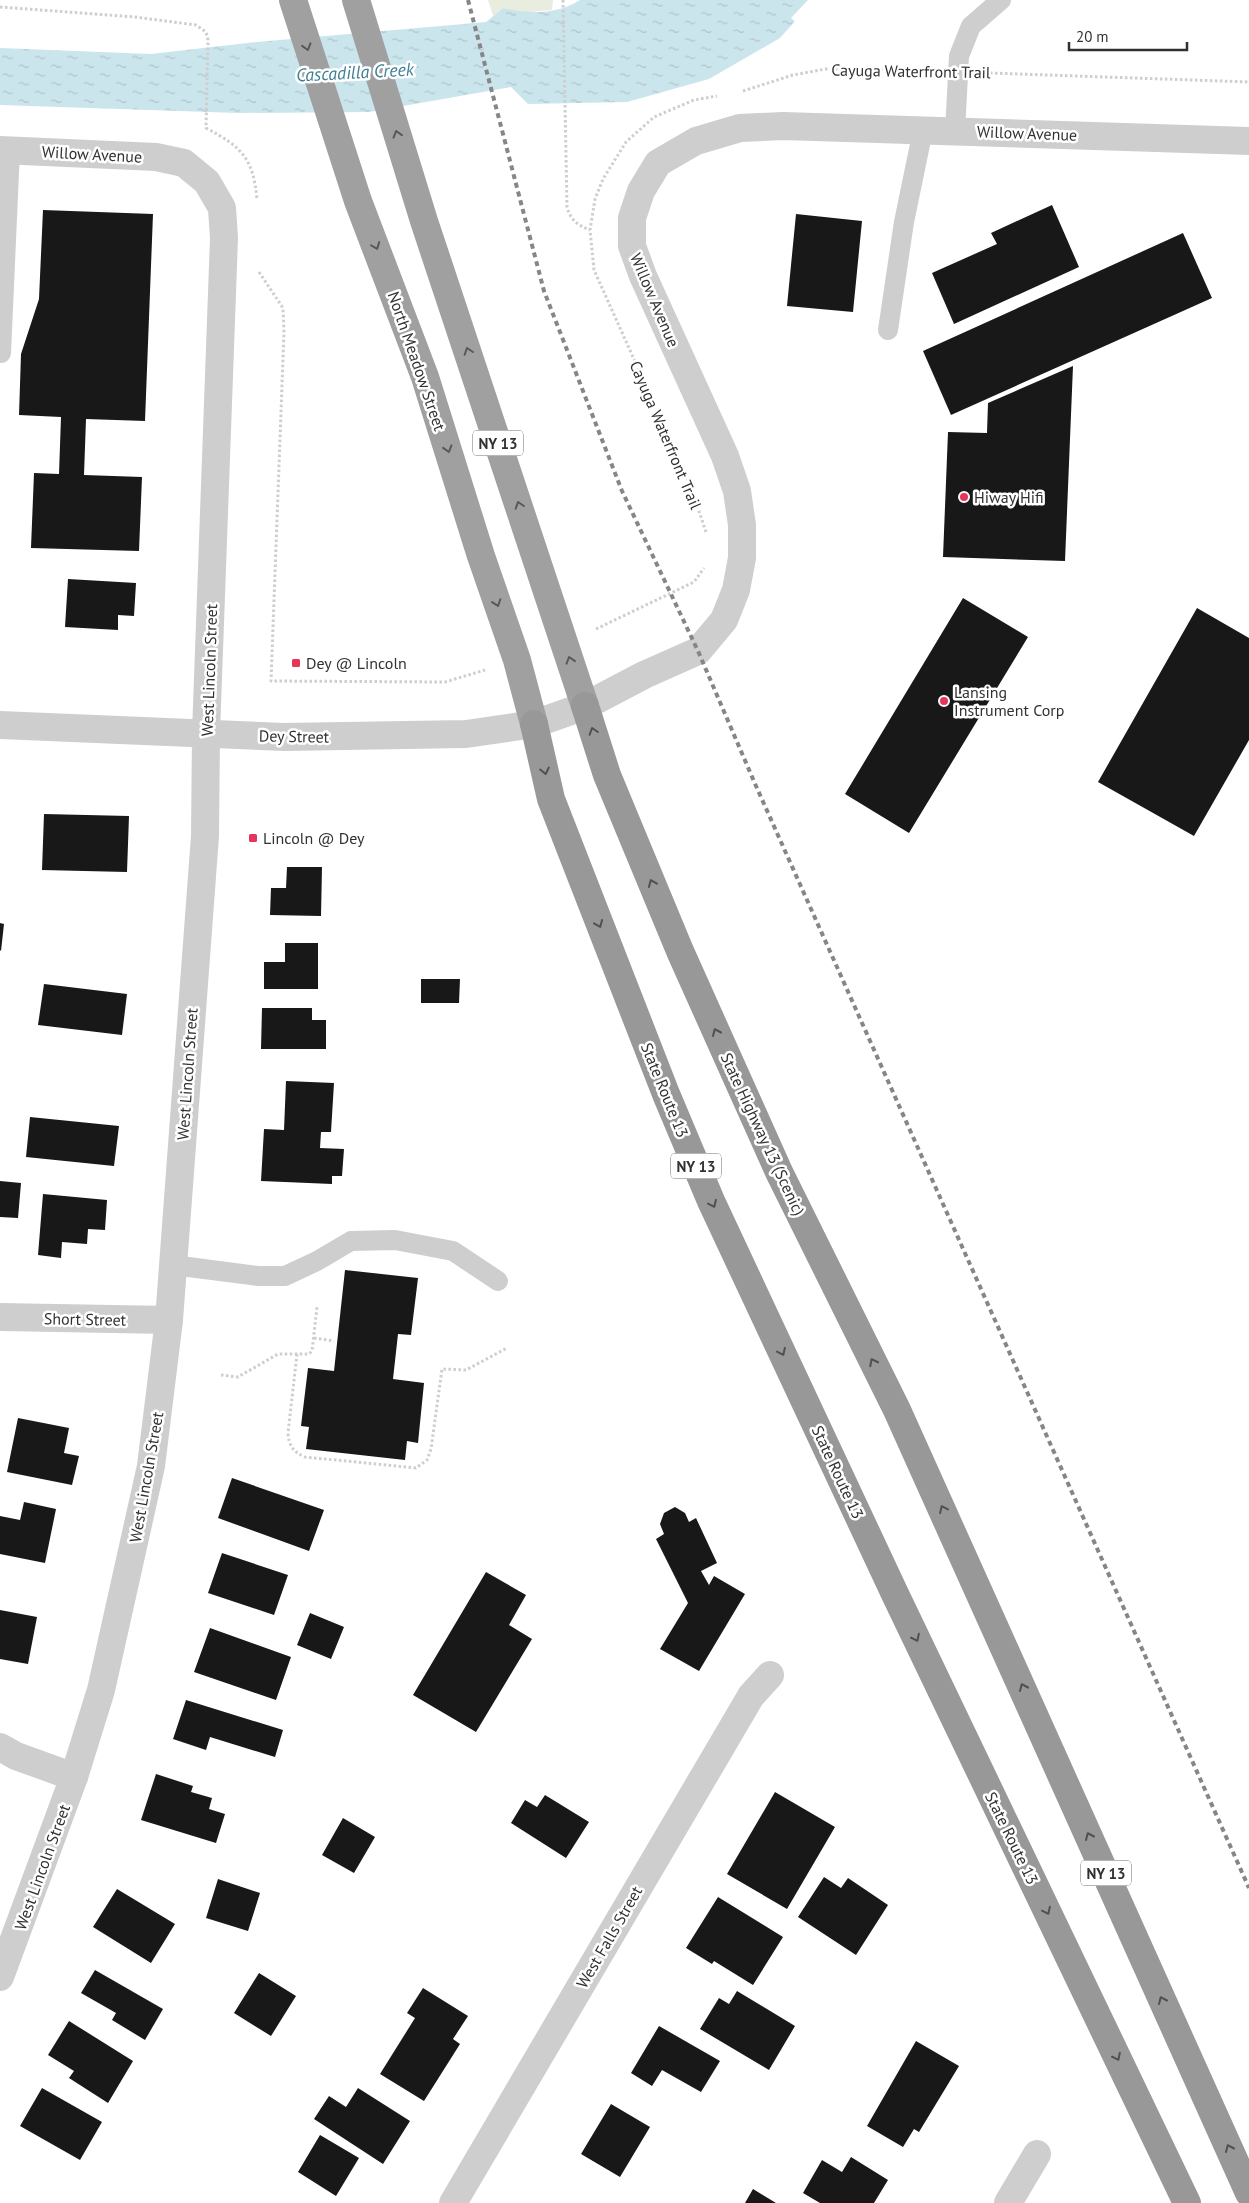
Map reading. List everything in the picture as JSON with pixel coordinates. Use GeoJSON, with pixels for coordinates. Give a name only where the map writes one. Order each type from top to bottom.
{"type":"FeatureCollection","features":[{"type":"Feature","properties":{"kind":"highway","name":"North Meadow Street"},"geometry":{"type":"LineString","coordinates":[[293,0],[358,201],[425,377],[481,556],[517,660],[534,724]]}},
{"type":"Feature","properties":{"kind":"highway","name":"NY 13"},"geometry":{"type":"LineString","coordinates":[[356,0],[411,180],[584,706]]}},
{"type":"Feature","properties":{"kind":"highway","name":"State Highway 13 (Scenic)"},"geometry":{"type":"LineString","coordinates":[[584,706],[607,775],[680,951],[778,1172],[897,1410],[963,1553],[1249,2193]]}},
{"type":"Feature","properties":{"kind":"highway","name":"State Route 13"},"geometry":{"type":"LineString","coordinates":[[534,724],[551,799],[666,1094],[711,1201],[895,1594],[1187,2203]]}},
{"type":"Feature","properties":{"kind":"street","name":"Willow Avenue"},"geometry":{"type":"LineString","coordinates":[[584,706],[644,675],[698,651],[724,620],[736,590],[742,558],[742,525],[737,491],[725,456],[643,276],[632,246],[632,218],[641,191],[658,163],[696,141],[740,128],[782,126],[1249,141]]}},
{"type":"Feature","properties":{"kind":"street","name":"Willow Avenue"},"geometry":{"type":"LineString","coordinates":[[5,150],[156,157],[184,164]]}},
{"type":"Feature","properties":{"kind":"street","name":"West Lincoln Street"},"geometry":{"type":"LineString","coordinates":[[0,1977],[74,1778],[101,1690],[151,1466],[169,1320],[205,836],[206,732],[224,238],[222,208],[207,182],[184,164]]}},
{"type":"Feature","properties":{"kind":"street","name":"Dey Street"},"geometry":{"type":"LineString","coordinates":[[0,725],[206,732],[284,737],[466,734],[534,724],[584,706]]}},
{"type":"Feature","properties":{"kind":"street","name":"Short Street"},"geometry":{"type":"LineString","coordinates":[[0,1317],[169,1320]]}},
{"type":"Feature","properties":{"kind":"street","name":"West Falls Street"},"geometry":{"type":"LineString","coordinates":[[453,2203],[750,1696],[770,1675]]}},
{"type":"Feature","properties":{"kind":"street"},"geometry":{"type":"LineString","coordinates":[[0,1747],[16,1756],[74,1778]]}},
{"type":"Feature","properties":{"kind":"street"},"geometry":{"type":"LineString","coordinates":[[1008,2203],[1037,2154]]}},
{"type":"Feature","properties":{"kind":"lane"},"geometry":{"type":"LineString","coordinates":[[955,131],[959,56],[971,26],[1001,0]]}},
{"type":"Feature","properties":{"kind":"lane"},"geometry":{"type":"LineString","coordinates":[[888,330],[904,222],[923,130]]}},
{"type":"Feature","properties":{"kind":"lane"},"geometry":{"type":"LineString","coordinates":[[1,353],[5,150]]}},
{"type":"Feature","properties":{"kind":"lane"},"geometry":{"type":"LineString","coordinates":[[173,1265],[258,1276],[285,1276],[351,1242],[395,1240],[453,1251],[498,1281]]}},
{"type":"Feature","properties":{"kind":"path"},"geometry":{"type":"LineString","coordinates":[[563,0],[563,117],[567,207],[570,216],[579,225],[590,230]]}},
{"type":"Feature","properties":{"kind":"path"},"geometry":{"type":"LineString","coordinates":[[0,7],[135,17],[196,25],[206,32],[208,40],[206,114]]}},
{"type":"Feature","properties":{"kind":"path","name":"Cayuga Waterfront Trail"},"geometry":{"type":"LineString","coordinates":[[738,93],[793,75],[826,69],[1249,82]]}},
{"type":"Feature","properties":{"kind":"path","name":"Cayuga Waterfront Trail"},"geometry":{"type":"LineString","coordinates":[[708,538],[690,484],[594,270],[590,230],[595,199],[603,179],[626,142],[654,117],[694,100],[720,96]]}},
{"type":"Feature","properties":{"kind":"path"},"geometry":{"type":"LineString","coordinates":[[258,270],[282,308],[284,332],[271,681],[445,682],[455,679]]}},
{"type":"Feature","properties":{"kind":"path"},"geometry":{"type":"LineString","coordinates":[[611,622],[694,582],[704,568],[705,558]]}},
{"type":"Feature","properties":{"kind":"path"},"geometry":{"type":"LineString","coordinates":[[221,1375],[238,1377],[278,1354],[312,1352],[317,1307]]}},
{"type":"Feature","properties":{"kind":"path"},"geometry":{"type":"LineString","coordinates":[[314,1338],[334,1341]]}},
{"type":"Feature","properties":{"kind":"path"},"geometry":{"type":"LineString","coordinates":[[297,1354],[288,1433],[288,1442],[295,1453],[305,1457],[416,1468],[427,1460],[431,1449],[442,1369],[466,1370],[507,1348]]}},
{"type":"Feature","properties":{"kind":"shaded area"},"geometry":{"type":"Polygon","coordinates":[[[488,0],[553,0],[552,10],[520,13],[503,8],[493,16],[488,0]]]}},
{"type":"Feature","properties":{"kind":"water","name":"Cascadilla Creek"},"geometry":{"type":"Polygon","coordinates":[[[580,0],[814,0],[780,38],[709,79],[627,102],[528,104],[511,87],[369,112],[239,113],[0,105],[0,48],[151,54],[257,42],[486,22],[503,8],[532,12],[552,11],[580,0]]]}},
{"type":"Feature","properties":{"kind":"pier"},"geometry":{"type":"Polygon","coordinates":[[[808,0],[817,0],[797,23],[791,18],[808,0]]]}},
{"type":"Feature","properties":{"kind":"building"},"geometry":{"type":"Polygon","coordinates":[[[1052,205],[1079,267],[954,324],[932,273],[997,244],[991,233],[1052,205]]]}},
{"type":"Feature","properties":{"kind":"building"},"geometry":{"type":"Polygon","coordinates":[[[43,210],[153,214],[145,421],[86,419],[84,475],[142,477],[139,551],[31,548],[34,473],[59,474],[61,417],[19,415],[21,354],[39,299],[43,210]]]}},
{"type":"Feature","properties":{"kind":"building"},"geometry":{"type":"Polygon","coordinates":[[[796,214],[862,221],[853,312],[787,306],[796,214]]]}},
{"type":"Feature","properties":{"kind":"building"},"geometry":{"type":"Polygon","coordinates":[[[1183,233],[1212,298],[951,415],[923,351],[1183,233]]]}},
{"type":"Feature","properties":{"kind":"building"},"geometry":{"type":"Polygon","coordinates":[[[1073,366],[1065,561],[943,557],[948,432],[987,433],[988,403],[1073,366]]]}},
{"type":"Feature","properties":{"kind":"building"},"geometry":{"type":"Polygon","coordinates":[[[68,579],[136,583],[134,616],[118,615],[118,630],[65,627],[68,579]]]}},
{"type":"Feature","properties":{"kind":"building"},"geometry":{"type":"Polygon","coordinates":[[[963,598],[1028,637],[909,833],[845,794],[963,598]]]}},
{"type":"Feature","properties":{"kind":"building"},"geometry":{"type":"Polygon","coordinates":[[[1197,608],[1249,638],[1249,740],[1194,836],[1098,782],[1197,608]]]}},
{"type":"Feature","properties":{"kind":"building"},"geometry":{"type":"Polygon","coordinates":[[[44,814],[129,816],[127,872],[42,870],[44,814]]]}},
{"type":"Feature","properties":{"kind":"building"},"geometry":{"type":"Polygon","coordinates":[[[287,867],[322,867],[321,916],[270,915],[271,888],[286,888],[287,867]]]}},
{"type":"Feature","properties":{"kind":"building"},"geometry":{"type":"Polygon","coordinates":[[[0,923],[4,924],[1,951],[0,950],[0,923]]]}},
{"type":"Feature","properties":{"kind":"building"},"geometry":{"type":"Polygon","coordinates":[[[285,943],[318,943],[318,989],[264,989],[264,962],[285,962],[285,943]]]}},
{"type":"Feature","properties":{"kind":"building"},"geometry":{"type":"Polygon","coordinates":[[[421,979],[460,979],[459,1003],[421,1003],[421,979]]]}},
{"type":"Feature","properties":{"kind":"building"},"geometry":{"type":"Polygon","coordinates":[[[44,984],[127,994],[122,1035],[38,1025],[44,984]]]}},
{"type":"Feature","properties":{"kind":"building"},"geometry":{"type":"Polygon","coordinates":[[[262,1008],[312,1008],[312,1020],[326,1020],[326,1049],[261,1049],[262,1008]]]}},
{"type":"Feature","properties":{"kind":"building"},"geometry":{"type":"Polygon","coordinates":[[[286,1081],[334,1083],[331,1132],[321,1132],[320,1148],[344,1149],[342,1176],[332,1176],[332,1184],[261,1181],[264,1129],[284,1130],[286,1081]]]}},
{"type":"Feature","properties":{"kind":"building"},"geometry":{"type":"Polygon","coordinates":[[[30,1117],[119,1126],[114,1166],[26,1157],[30,1117]]]}},
{"type":"Feature","properties":{"kind":"building"},"geometry":{"type":"Polygon","coordinates":[[[0,1181],[21,1183],[18,1218],[0,1217],[0,1181]]]}},
{"type":"Feature","properties":{"kind":"building"},"geometry":{"type":"Polygon","coordinates":[[[43,1194],[107,1200],[105,1230],[88,1229],[87,1244],[62,1242],[61,1258],[38,1255],[43,1194]]]}},
{"type":"Feature","properties":{"kind":"building"},"geometry":{"type":"Polygon","coordinates":[[[345,1270],[418,1278],[411,1335],[398,1334],[393,1379],[424,1383],[418,1443],[407,1441],[405,1460],[306,1449],[309,1427],[301,1426],[308,1368],[334,1371],[345,1270]]]}},
{"type":"Feature","properties":{"kind":"building"},"geometry":{"type":"Polygon","coordinates":[[[18,1418],[69,1428],[64,1453],[79,1456],[72,1485],[7,1472],[18,1418]]]}},
{"type":"Feature","properties":{"kind":"building"},"geometry":{"type":"Polygon","coordinates":[[[232,1478],[324,1510],[309,1551],[218,1518],[232,1478]]]}},
{"type":"Feature","properties":{"kind":"building"},"geometry":{"type":"Polygon","coordinates":[[[24,1502],[56,1509],[45,1563],[0,1554],[0,1516],[20,1520],[24,1502]]]}},
{"type":"Feature","properties":{"kind":"building"},"geometry":{"type":"Polygon","coordinates":[[[675,1507],[685,1513],[689,1522],[696,1518],[717,1563],[701,1571],[709,1585],[714,1576],[745,1594],[699,1671],[660,1649],[688,1603],[656,1539],[664,1534],[660,1524],[664,1513],[675,1507]]]}},
{"type":"Feature","properties":{"kind":"building"},"geometry":{"type":"Polygon","coordinates":[[[222,1553],[288,1575],[274,1615],[208,1593],[222,1553]]]}},
{"type":"Feature","properties":{"kind":"building"},"geometry":{"type":"Polygon","coordinates":[[[486,1572],[526,1595],[509,1625],[532,1639],[476,1732],[413,1695],[486,1572]]]}},
{"type":"Feature","properties":{"kind":"building"},"geometry":{"type":"Polygon","coordinates":[[[0,1610],[37,1617],[28,1664],[0,1659],[0,1610]]]}},
{"type":"Feature","properties":{"kind":"building"},"geometry":{"type":"Polygon","coordinates":[[[310,1613],[344,1627],[331,1659],[297,1645],[310,1613]]]}},
{"type":"Feature","properties":{"kind":"building"},"geometry":{"type":"Polygon","coordinates":[[[210,1628],[291,1657],[276,1700],[194,1672],[210,1628]]]}},
{"type":"Feature","properties":{"kind":"building"},"geometry":{"type":"Polygon","coordinates":[[[186,1700],[283,1730],[275,1757],[210,1737],[206,1750],[173,1739],[186,1700]]]}},
{"type":"Feature","properties":{"kind":"building"},"geometry":{"type":"Polygon","coordinates":[[[156,1774],[193,1786],[191,1792],[212,1798],[209,1809],[225,1814],[216,1843],[141,1820],[156,1774]]]}},
{"type":"Feature","properties":{"kind":"building"},"geometry":{"type":"Polygon","coordinates":[[[775,1792],[835,1827],[787,1909],[727,1874],[775,1792]]]}},
{"type":"Feature","properties":{"kind":"building"},"geometry":{"type":"Polygon","coordinates":[[[545,1795],[589,1822],[566,1858],[511,1823],[525,1800],[537,1807],[545,1795]]]}},
{"type":"Feature","properties":{"kind":"building"},"geometry":{"type":"Polygon","coordinates":[[[343,1818],[375,1837],[354,1873],[322,1855],[343,1818]]]}},
{"type":"Feature","properties":{"kind":"building"},"geometry":{"type":"Polygon","coordinates":[[[824,1877],[841,1888],[848,1878],[888,1905],[856,1955],[798,1917],[824,1877]]]}},
{"type":"Feature","properties":{"kind":"building"},"geometry":{"type":"Polygon","coordinates":[[[218,1879],[260,1893],[248,1931],[206,1918],[218,1879]]]}},
{"type":"Feature","properties":{"kind":"building"},"geometry":{"type":"Polygon","coordinates":[[[117,1889],[175,1924],[151,1963],[93,1927],[117,1889]]]}},
{"type":"Feature","properties":{"kind":"building"},"geometry":{"type":"Polygon","coordinates":[[[718,1897],[783,1937],[753,1985],[714,1961],[712,1964],[686,1948],[718,1897]]]}},
{"type":"Feature","properties":{"kind":"building"},"geometry":{"type":"Polygon","coordinates":[[[95,1970],[163,2009],[145,2040],[112,2020],[116,2013],[81,1993],[95,1970]]]}},
{"type":"Feature","properties":{"kind":"building"},"geometry":{"type":"Polygon","coordinates":[[[259,1973],[296,1996],[271,2036],[234,2013],[259,1973]]]}},
{"type":"Feature","properties":{"kind":"building"},"geometry":{"type":"Polygon","coordinates":[[[423,1988],[468,2016],[453,2039],[460,2044],[424,2101],[380,2074],[415,2018],[407,2013],[423,1988]]]}},
{"type":"Feature","properties":{"kind":"building"},"geometry":{"type":"Polygon","coordinates":[[[737,1991],[795,2026],[769,2070],[700,2029],[719,1998],[729,2004],[737,1991]]]}},
{"type":"Feature","properties":{"kind":"building"},"geometry":{"type":"Polygon","coordinates":[[[69,2021],[133,2061],[108,2103],[69,2078],[74,2071],[48,2055],[69,2021]]]}},
{"type":"Feature","properties":{"kind":"building"},"geometry":{"type":"Polygon","coordinates":[[[659,2026],[720,2061],[701,2092],[662,2070],[652,2086],[631,2073],[659,2026]]]}},
{"type":"Feature","properties":{"kind":"building"},"geometry":{"type":"Polygon","coordinates":[[[916,2041],[959,2066],[919,2132],[914,2129],[903,2147],[867,2126],[916,2041]]]}},
{"type":"Feature","properties":{"kind":"building"},"geometry":{"type":"Polygon","coordinates":[[[42,2088],[102,2122],[80,2160],[20,2126],[42,2088]]]}},
{"type":"Feature","properties":{"kind":"building"},"geometry":{"type":"Polygon","coordinates":[[[358,2088],[410,2121],[383,2164],[314,2119],[329,2096],[346,2107],[358,2088]]]}},
{"type":"Feature","properties":{"kind":"building"},"geometry":{"type":"Polygon","coordinates":[[[611,2104],[650,2127],[620,2177],[581,2154],[611,2104]]]}},
{"type":"Feature","properties":{"kind":"building"},"geometry":{"type":"Polygon","coordinates":[[[320,2135],[359,2158],[336,2196],[298,2172],[320,2135]]]}},
{"type":"Feature","properties":{"kind":"building"},"geometry":{"type":"Polygon","coordinates":[[[851,2157],[888,2180],[874,2203],[820,2203],[803,2193],[822,2160],[842,2172],[851,2157]]]}},
{"type":"Feature","properties":{"kind":"building"},"geometry":{"type":"Polygon","coordinates":[[[753,2189],[776,2203],[745,2203],[753,2189]]]}},
{"type":"Feature","properties":{"kind":"railway"},"geometry":{"type":"LineString","coordinates":[[468,0],[544,291],[622,491],[698,651],[756,786],[1249,1888]]}},
{"type":"Feature","properties":{"kind":"place","name":"Hiway Hifi"},"geometry":{"type":"Point","coordinates":[964,497]}},
{"type":"Feature","properties":{"kind":"place","name":"Dey @ Lincoln"},"geometry":{"type":"Point","coordinates":[296,663]}},
{"type":"Feature","properties":{"kind":"place","name":"Lansing Instrument Corp"},"geometry":{"type":"Point","coordinates":[944,701]}},
{"type":"Feature","properties":{"kind":"place","name":"Lincoln @ Dey"},"geometry":{"type":"Point","coordinates":[253,838]}}]}
